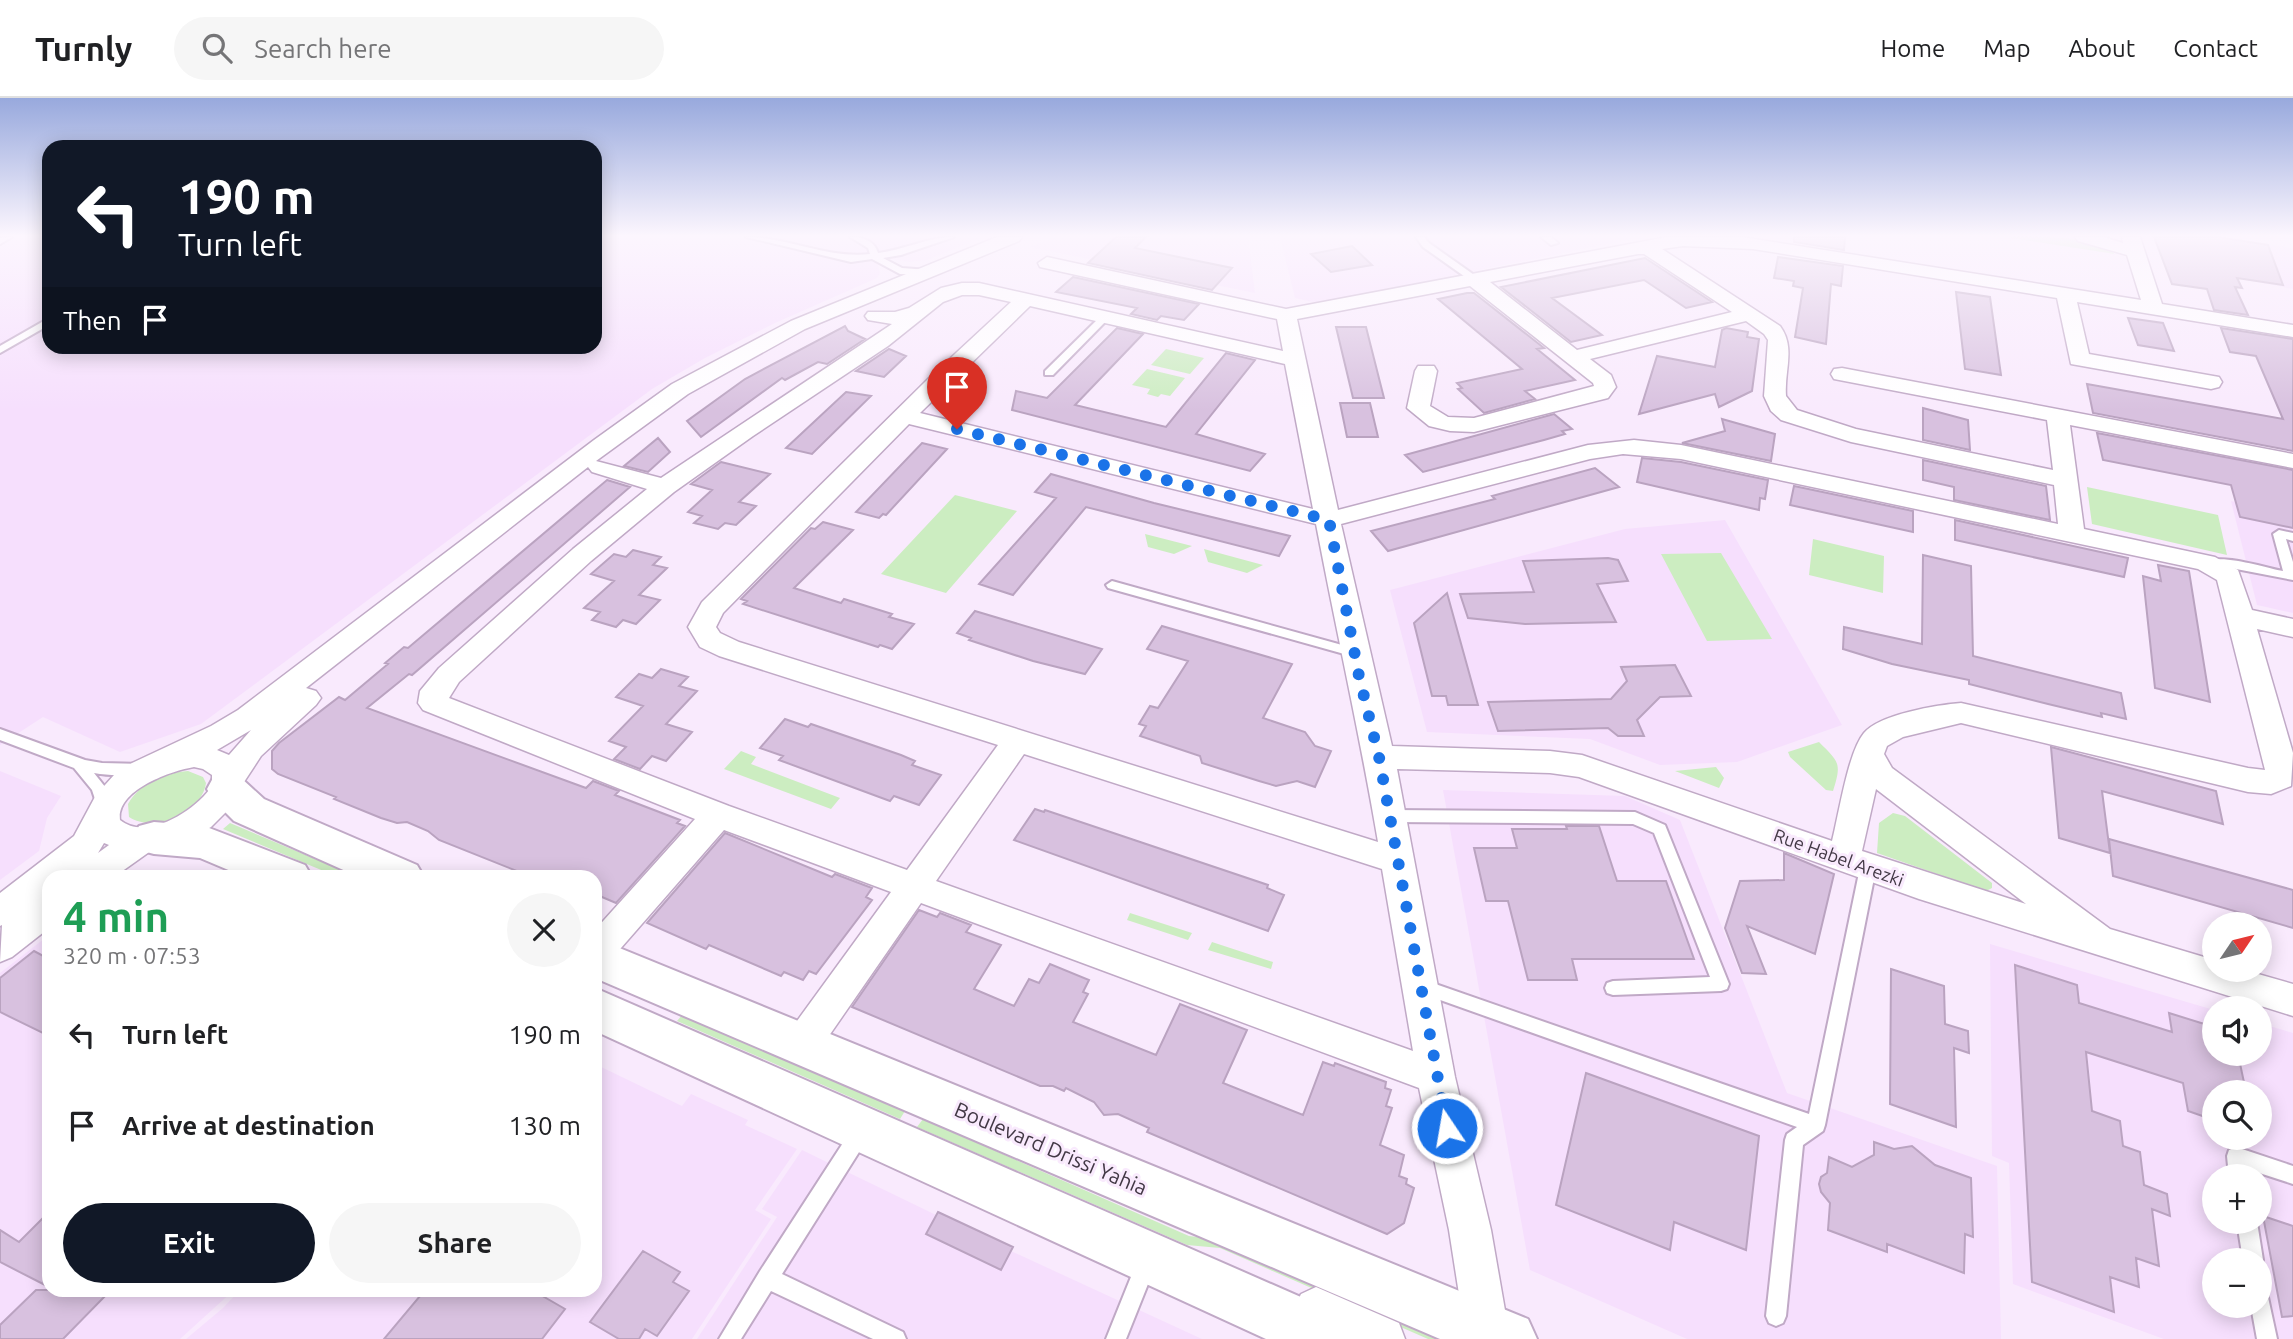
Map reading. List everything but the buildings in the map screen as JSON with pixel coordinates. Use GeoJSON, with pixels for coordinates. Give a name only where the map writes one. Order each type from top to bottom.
{"type":"FeatureCollection","features":[{"type":"Feature","properties":{"kind":"main road"},"geometry":{"type":"LineString","coordinates":[[228,784],[249,810],[386,870]]}},
{"type":"Feature","properties":{"kind":"main road"},"geometry":{"type":"LineString","coordinates":[[149,839],[204,842],[273,870]]}},
{"type":"Feature","properties":{"kind":"main road","name":"Boulevard Drissi Yahia"},"geometry":{"type":"LineString","coordinates":[[602,959],[802,1044],[1395,1318],[1500,1337]]}},
{"type":"Feature","properties":{"kind":"main road"},"geometry":{"type":"LineString","coordinates":[[602,1012],[1331,1339]]}},
{"type":"Feature","properties":{"kind":"street"},"geometry":{"type":"LineString","coordinates":[[907,295],[896,308],[796,396],[664,487],[449,675],[435,691],[433,703],[718,816],[1436,1077]]}},
{"type":"Feature","properties":{"kind":"street"},"geometry":{"type":"LineString","coordinates":[[54,870],[86,845],[115,792],[127,781],[222,734],[249,717],[602,445],[680,389],[798,325],[896,308],[922,295]]}},
{"type":"Feature","properties":{"kind":"street"},"geometry":{"type":"LineString","coordinates":[[104,812],[104,826],[110,834],[122,839],[149,839],[173,833],[199,819],[219,802],[250,748],[277,721],[600,467],[702,392],[770,352],[845,317],[896,308],[938,295]]}},
{"type":"Feature","properties":{"kind":"street"},"geometry":{"type":"LineString","coordinates":[[1004,295],[1296,360]]}},
{"type":"Feature","properties":{"kind":"street"},"geometry":{"type":"LineString","coordinates":[[1104,318],[1117,314],[1137,295]]}},
{"type":"Feature","properties":{"kind":"street"},"geometry":{"type":"LineString","coordinates":[[1190,295],[1286,315],[1391,295]]}},
{"type":"Feature","properties":{"kind":"street"},"geometry":{"type":"LineString","coordinates":[[1426,370],[1418,408],[1433,421],[1455,425],[1474,425],[1600,393],[1605,387],[1603,380],[1494,295]]}},
{"type":"Feature","properties":{"kind":"street"},"geometry":{"type":"LineString","coordinates":[[1723,295],[1773,330],[1779,340],[1774,399],[1780,410],[1789,415],[1851,435],[2066,480]]}},
{"type":"Feature","properties":{"kind":"street"},"geometry":{"type":"LineString","coordinates":[[2211,382],[2079,359],[2066,295],[2293,331]]}},
{"type":"Feature","properties":{"kind":"street"},"geometry":{"type":"LineString","coordinates":[[2149,295],[2153,308]]}},
{"type":"Feature","properties":{"kind":"street"},"geometry":{"type":"LineString","coordinates":[[1025,300],[904,416],[712,608],[702,627],[710,640],[729,649],[1398,861]]}},
{"type":"Feature","properties":{"kind":"street"},"geometry":{"type":"LineString","coordinates":[[1573,357],[1751,314]]}},
{"type":"Feature","properties":{"kind":"street"},"geometry":{"type":"LineString","coordinates":[[1286,315],[1379,757],[1436,1077],[1477,1273],[1495,1311],[1500,1337]]}},
{"type":"Feature","properties":{"kind":"street"},"geometry":{"type":"LineString","coordinates":[[1842,373],[2293,461]]}},
{"type":"Feature","properties":{"kind":"street"},"geometry":{"type":"LineString","coordinates":[[904,416],[1329,520],[1588,452],[1615,446],[1640,445],[2072,533],[2206,563],[2229,576],[2281,765],[2280,778],[2271,782],[2248,780],[1961,713],[1948,713],[1891,730],[1876,739],[1869,754],[1856,863]]}},
{"type":"Feature","properties":{"kind":"street"},"geometry":{"type":"LineString","coordinates":[[2058,416],[2072,533]]}},
{"type":"Feature","properties":{"kind":"street"},"geometry":{"type":"LineString","coordinates":[[600,467],[664,487]]}},
{"type":"Feature","properties":{"kind":"street"},"geometry":{"type":"LineString","coordinates":[[2241,616],[2293,628]]}},
{"type":"Feature","properties":{"kind":"street"},"geometry":{"type":"LineString","coordinates":[[802,1044],[1017,741]]}},
{"type":"Feature","properties":{"kind":"street"},"geometry":{"type":"LineString","coordinates":[[1869,754],[1881,776],[2101,942]]}},
{"type":"Feature","properties":{"kind":"street"},"geometry":{"type":"LineString","coordinates":[[162,763],[194,756],[209,757],[227,769],[228,784]]}},
{"type":"Feature","properties":{"kind":"street","name":"Rue Habel Arezki"},"geometry":{"type":"LineString","coordinates":[[1379,757],[1550,762],[1583,766],[1856,863],[2293,1000]]}},
{"type":"Feature","properties":{"kind":"street"},"geometry":{"type":"LineString","coordinates":[[602,948],[718,816]]}},
{"type":"Feature","properties":{"kind":"street"},"geometry":{"type":"LineString","coordinates":[[99,870],[149,839]]}},
{"type":"Feature","properties":{"kind":"street"},"geometry":{"type":"LineString","coordinates":[[0,912],[42,879]]}},
{"type":"Feature","properties":{"kind":"street"},"geometry":{"type":"LineString","coordinates":[[0,947],[42,914]]}},
{"type":"Feature","properties":{"kind":"street"},"geometry":{"type":"LineString","coordinates":[[1165,1264],[1221,1269],[1279,1291],[1395,1318],[1462,1295],[1477,1273]]}},
{"type":"Feature","properties":{"kind":"lane"},"geometry":{"type":"LineString","coordinates":[[891,295],[896,308]]}},
{"type":"Feature","properties":{"kind":"lane"},"geometry":{"type":"LineString","coordinates":[[1049,373],[1104,318]]}},
{"type":"Feature","properties":{"kind":"lane"},"geometry":{"type":"LineString","coordinates":[[0,350],[42,325]]}},
{"type":"Feature","properties":{"kind":"lane"},"geometry":{"type":"LineString","coordinates":[[2206,563],[2231,564],[2291,578],[2279,534],[2293,537]]}},
{"type":"Feature","properties":{"kind":"lane"},"geometry":{"type":"LineString","coordinates":[[1112,585],[1355,653]]}},
{"type":"Feature","properties":{"kind":"lane"},"geometry":{"type":"LineString","coordinates":[[0,734],[81,767],[121,770],[162,763]]}},
{"type":"Feature","properties":{"kind":"lane"},"geometry":{"type":"LineString","coordinates":[[81,767],[99,788],[104,812]]}},
{"type":"Feature","properties":{"kind":"lane"},"geometry":{"type":"LineString","coordinates":[[1390,816],[1635,818],[1660,829],[1721,984],[1613,988]]}},
{"type":"Feature","properties":{"kind":"lane"},"geometry":{"type":"LineString","coordinates":[[1776,1316],[1794,1140],[1816,1125],[1856,863]]}},
{"type":"Feature","properties":{"kind":"lane"},"geometry":{"type":"LineString","coordinates":[[1421,986],[1816,1125]]}},
{"type":"Feature","properties":{"kind":"lane"},"geometry":{"type":"LineString","coordinates":[[729,1339],[862,1130]]}},
{"type":"Feature","properties":{"kind":"lane"},"geometry":{"type":"LineString","coordinates":[[2237,1164],[2236,1156],[2260,1164]]}},
{"type":"Feature","properties":{"kind":"lane"},"geometry":{"type":"LineString","coordinates":[[2272,1168],[2293,1175]]}},
{"type":"Feature","properties":{"kind":"lane"},"geometry":{"type":"LineString","coordinates":[[1116,1339],[1165,1264]]}},
{"type":"Feature","properties":{"kind":"lane"},"geometry":{"type":"LineString","coordinates":[[767,1278],[897,1339]]}},
{"type":"Feature","properties":{"kind":"lane"},"geometry":{"type":"LineString","coordinates":[[2263,1318],[2267,1339]]}},
{"type":"Feature","properties":{"kind":"shaded area"},"geometry":{"type":"Polygon","coordinates":[[[0,295],[42,295],[42,354],[602,354],[602,295],[839,295],[705,358],[652,389],[201,724],[120,752],[43,717],[0,745],[0,295]]]}},
{"type":"Feature","properties":{"kind":"shaded area"},"geometry":{"type":"Polygon","coordinates":[[[1294,295],[1357,295],[1317,303],[1295,298],[1294,295]]]}},
{"type":"Feature","properties":{"kind":"shaded area"},"geometry":{"type":"Polygon","coordinates":[[[2231,501],[2293,514],[2293,613],[2257,605],[2231,501]]]}},
{"type":"Feature","properties":{"kind":"shaded area"},"geometry":{"type":"Polygon","coordinates":[[[1725,520],[1842,725],[1737,762],[1660,765],[1590,739],[1427,732],[1390,590],[1625,529],[1725,520]]]}},
{"type":"Feature","properties":{"kind":"shaded area"},"geometry":{"type":"Polygon","coordinates":[[[0,771],[61,796],[47,818],[39,851],[0,880],[0,771]]]}},
{"type":"Feature","properties":{"kind":"shaded area"},"geometry":{"type":"Polygon","coordinates":[[[1443,790],[1625,796],[1680,820],[1787,1093],[1997,1166],[2001,1339],[1687,1339],[1530,1270],[1443,790]]]}},
{"type":"Feature","properties":{"kind":"shaded area"},"geometry":{"type":"Polygon","coordinates":[[[42,940],[42,1297],[226,1297],[180,1339],[0,1339],[0,973],[42,940]]]}},
{"type":"Feature","properties":{"kind":"shaded area"},"geometry":{"type":"Polygon","coordinates":[[[1990,944],[2202,1006],[2202,1066],[2272,1066],[2272,1027],[2293,1033],[2293,1339],[2164,1339],[2013,1284],[2009,1163],[1992,1156],[1990,944]]]}},
{"type":"Feature","properties":{"kind":"shaded area"},"geometry":{"type":"Polygon","coordinates":[[[602,1067],[682,1106],[691,1094],[748,1120],[745,1125],[797,1149],[755,1210],[771,1219],[692,1339],[186,1339],[233,1297],[602,1297],[602,1067]]]}},
{"type":"Feature","properties":{"kind":"shaded area"},"geometry":{"type":"Polygon","coordinates":[[[802,1150],[936,1215],[926,1234],[1000,1270],[1011,1251],[1202,1339],[697,1339],[777,1217],[762,1209],[802,1150]]]}},
{"type":"Feature","properties":{"kind":"green space"},"geometry":{"type":"Polygon","coordinates":[[[1166,349],[1204,358],[1190,374],[1151,365],[1166,349]]]}},
{"type":"Feature","properties":{"kind":"green space"},"geometry":{"type":"Polygon","coordinates":[[[1147,369],[1185,378],[1170,396],[1161,394],[1158,397],[1147,394],[1150,389],[1132,385],[1147,369]]]}},
{"type":"Feature","properties":{"kind":"green space"},"geometry":{"type":"Polygon","coordinates":[[[2087,487],[2218,515],[2227,555],[2092,524],[2087,487]]]}},
{"type":"Feature","properties":{"kind":"green space"},"geometry":{"type":"Polygon","coordinates":[[[955,495],[1017,511],[946,593],[881,574],[955,495]]]}},
{"type":"Feature","properties":{"kind":"green space"},"geometry":{"type":"Polygon","coordinates":[[[1145,534],[1192,546],[1174,554],[1148,547],[1145,534]]]}},
{"type":"Feature","properties":{"kind":"green space"},"geometry":{"type":"Polygon","coordinates":[[[1813,539],[1884,556],[1883,593],[1809,575],[1813,539]]]}},
{"type":"Feature","properties":{"kind":"green space"},"geometry":{"type":"Polygon","coordinates":[[[1204,549],[1263,565],[1247,573],[1208,562],[1204,549]]]}},
{"type":"Feature","properties":{"kind":"green space"},"geometry":{"type":"Polygon","coordinates":[[[1721,553],[1772,639],[1707,641],[1661,554],[1721,553]]]}},
{"type":"Feature","properties":{"kind":"green space"},"geometry":{"type":"Polygon","coordinates":[[[1819,742],[1837,764],[1833,791],[1826,790],[1790,757],[1788,752],[1819,742]]]}},
{"type":"Feature","properties":{"kind":"green space"},"geometry":{"type":"Polygon","coordinates":[[[741,751],[756,757],[751,764],[840,798],[831,809],[724,769],[741,751]]]}},
{"type":"Feature","properties":{"kind":"green space"},"geometry":{"type":"Polygon","coordinates":[[[1716,767],[1724,778],[1719,788],[1675,771],[1716,767]]]}},
{"type":"Feature","properties":{"kind":"green space"},"geometry":{"type":"Polygon","coordinates":[[[188,771],[203,777],[206,783],[203,794],[187,811],[164,822],[140,822],[129,817],[128,804],[146,784],[170,774],[188,771]]]}},
{"type":"Feature","properties":{"kind":"green space"},"geometry":{"type":"Polygon","coordinates":[[[1893,813],[1905,816],[1992,883],[1992,888],[1986,891],[1877,853],[1879,823],[1893,813]]]}},
{"type":"Feature","properties":{"kind":"green space"},"geometry":{"type":"Polygon","coordinates":[[[230,823],[341,870],[321,870],[223,829],[230,823]]]}},
{"type":"Feature","properties":{"kind":"green space"},"geometry":{"type":"Polygon","coordinates":[[[1130,913],[1192,933],[1188,940],[1127,920],[1130,913]]]}},
{"type":"Feature","properties":{"kind":"green space"},"geometry":{"type":"Polygon","coordinates":[[[1212,942],[1273,962],[1271,969],[1208,950],[1212,942]]]}},
{"type":"Feature","properties":{"kind":"green space"},"geometry":{"type":"Polygon","coordinates":[[[683,1014],[905,1111],[900,1119],[677,1021],[683,1014]]]}},
{"type":"Feature","properties":{"kind":"green space"},"geometry":{"type":"Polygon","coordinates":[[[923,1119],[1189,1236],[1222,1240],[1458,1339],[1428,1339],[1220,1248],[1187,1245],[917,1127],[923,1119]]]}},
{"type":"Feature","properties":{"kind":"route"},"geometry":{"type":"LineString","coordinates":[[957,429],[1329,520],[1359,676],[1379,757],[1447,1128]]}}]}
